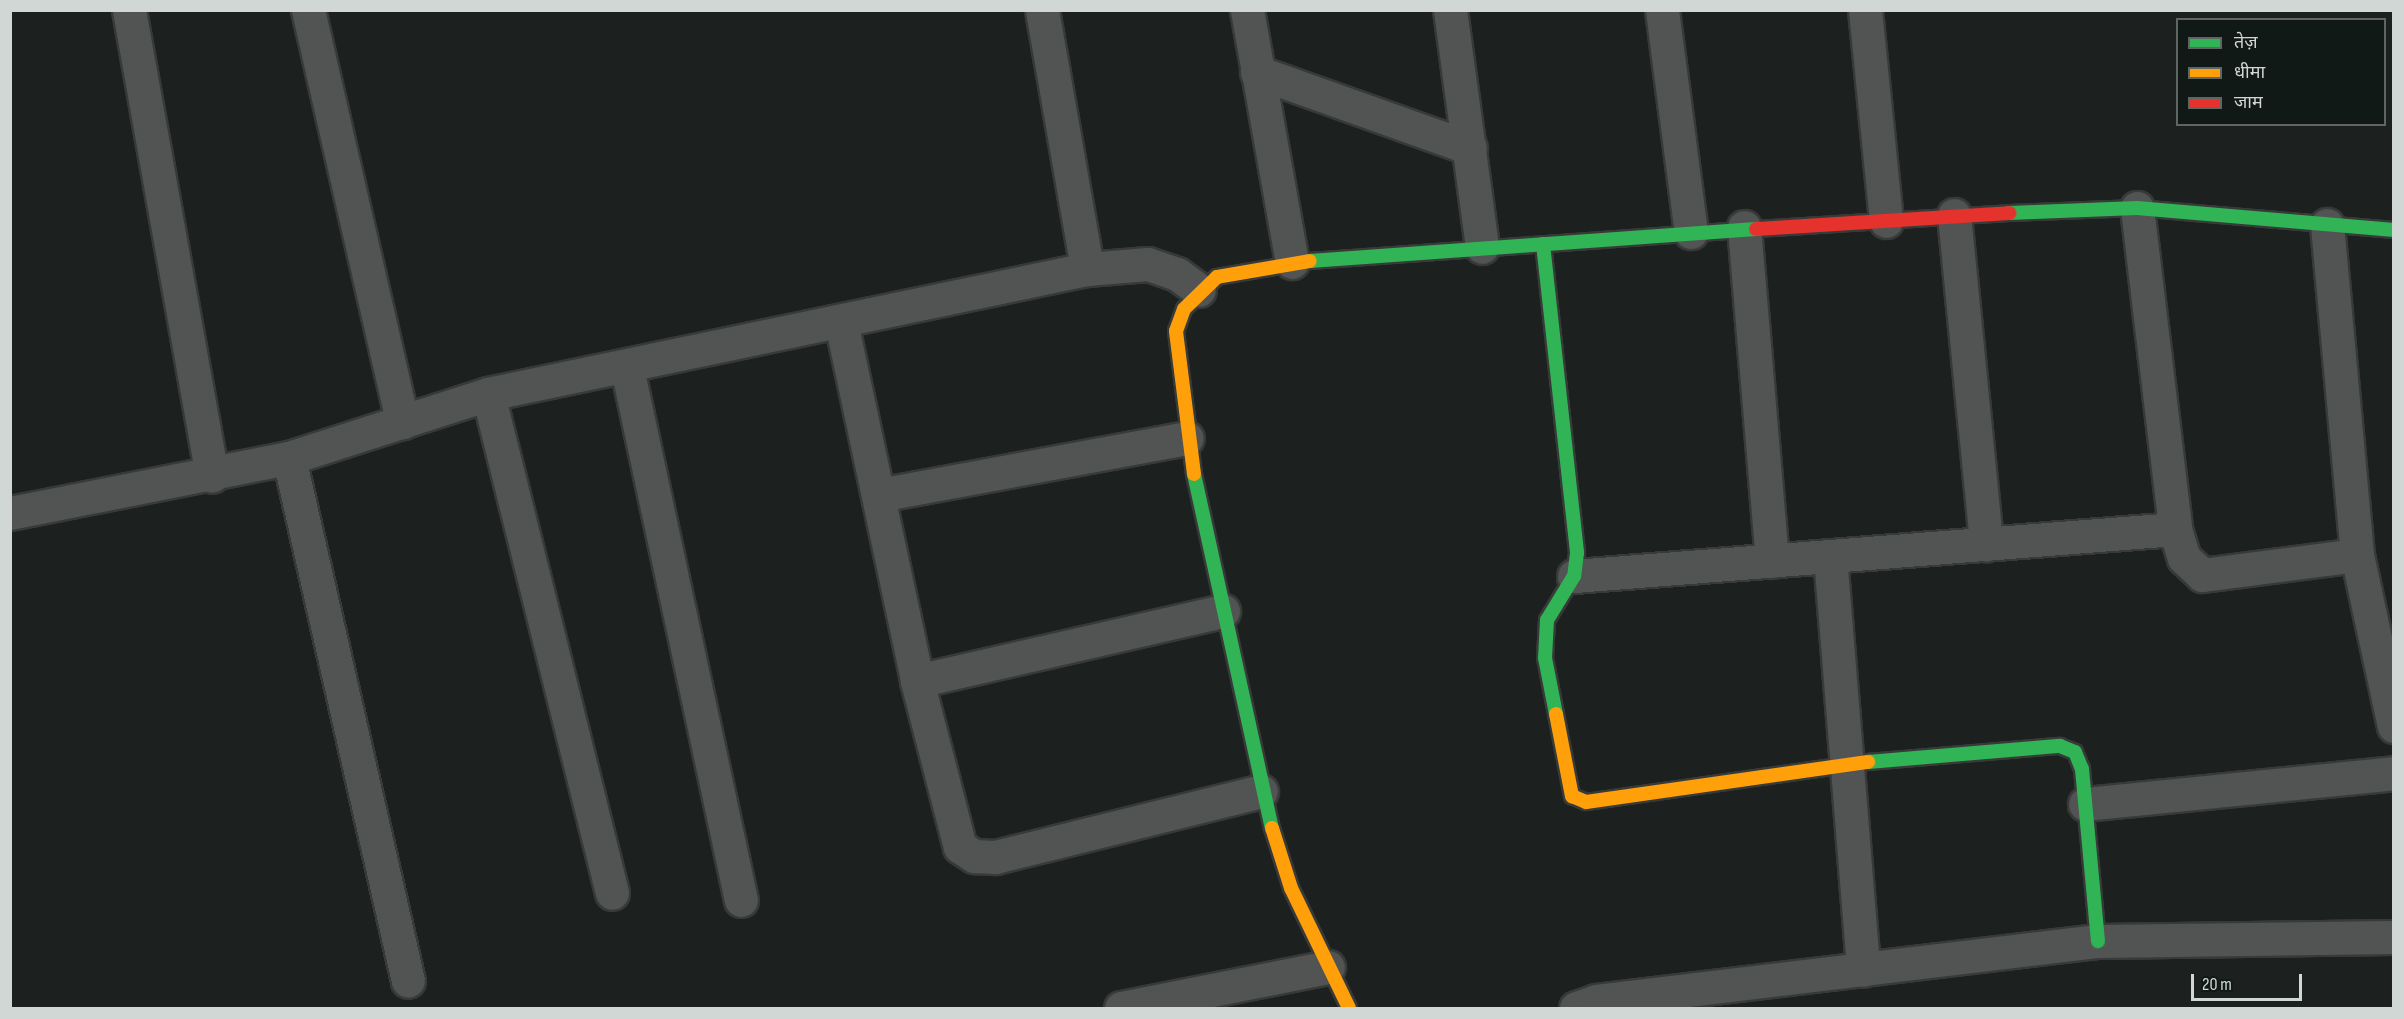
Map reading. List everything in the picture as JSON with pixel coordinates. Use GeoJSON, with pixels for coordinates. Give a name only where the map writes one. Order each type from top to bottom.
{"type":"FeatureCollection","features":[{"type":"Feature","properties":{"kind":"main road"},"geometry":{"type":"LineString","coordinates":[[1349,1008],[1292,888],[1261,791],[1223,611],[1187,438],[1176,331],[1184,309],[1199,290],[1217,277],[1292,262],[1744,227],[1886,221],[1954,215],[2137,208],[2394,230]]}},
{"type":"Feature","properties":{"kind":"main road"},"geometry":{"type":"LineString","coordinates":[[1543,244],[1577,553],[1574,576],[1547,620],[1545,658],[1572,796],[1586,802],[1844,764],[2060,746],[2075,752],[2085,804],[2098,941]]}},
{"type":"Feature","properties":{"kind":"street"},"geometry":{"type":"LineString","coordinates":[[129,10],[212,476]]}},
{"type":"Feature","properties":{"kind":"street"},"geometry":{"type":"LineString","coordinates":[[308,10],[402,422]]}},
{"type":"Feature","properties":{"kind":"street"},"geometry":{"type":"LineString","coordinates":[[1042,10],[1088,269]]}},
{"type":"Feature","properties":{"kind":"street"},"geometry":{"type":"LineString","coordinates":[[1247,10],[1292,262]]}},
{"type":"Feature","properties":{"kind":"street"},"geometry":{"type":"LineString","coordinates":[[1450,10],[1482,247]]}},
{"type":"Feature","properties":{"kind":"street"},"geometry":{"type":"LineString","coordinates":[[1662,10],[1691,232]]}},
{"type":"Feature","properties":{"kind":"street"},"geometry":{"type":"LineString","coordinates":[[1865,10],[1886,221]]}},
{"type":"Feature","properties":{"kind":"street"},"geometry":{"type":"LineString","coordinates":[[1257,72],[1470,148]]}},
{"type":"Feature","properties":{"kind":"street"},"geometry":{"type":"LineString","coordinates":[[2137,208],[2175,529],[2184,558],[2202,574],[2357,555]]}},
{"type":"Feature","properties":{"kind":"street"},"geometry":{"type":"LineString","coordinates":[[1954,215],[1986,544]]}},
{"type":"Feature","properties":{"kind":"street"},"geometry":{"type":"LineString","coordinates":[[2327,225],[2357,555],[2394,726]]}},
{"type":"Feature","properties":{"kind":"street"},"geometry":{"type":"LineString","coordinates":[[1744,227],[1772,561]]}},
{"type":"Feature","properties":{"kind":"street"},"geometry":{"type":"LineString","coordinates":[[10,513],[212,476],[289,458],[488,394],[627,368],[1088,269],[1148,264],[1178,274],[1199,290]]}},
{"type":"Feature","properties":{"kind":"street"},"geometry":{"type":"LineString","coordinates":[[841,322],[917,681],[952,830],[960,847],[974,856],[995,857],[1261,791]]}},
{"type":"Feature","properties":{"kind":"street"},"geometry":{"type":"LineString","coordinates":[[627,368],[741,900]]}},
{"type":"Feature","properties":{"kind":"street"},"geometry":{"type":"LineString","coordinates":[[488,394],[612,893]]}},
{"type":"Feature","properties":{"kind":"street"},"geometry":{"type":"LineString","coordinates":[[879,495],[1187,438]]}},
{"type":"Feature","properties":{"kind":"street"},"geometry":{"type":"LineString","coordinates":[[289,458],[408,981]]}},
{"type":"Feature","properties":{"kind":"street"},"geometry":{"type":"LineString","coordinates":[[1574,576],[2175,529]]}},
{"type":"Feature","properties":{"kind":"street"},"geometry":{"type":"LineString","coordinates":[[1830,556],[1844,764],[1863,970]]}},
{"type":"Feature","properties":{"kind":"street"},"geometry":{"type":"LineString","coordinates":[[917,681],[1223,611]]}},
{"type":"Feature","properties":{"kind":"street"},"geometry":{"type":"LineString","coordinates":[[2085,804],[2394,773]]}},
{"type":"Feature","properties":{"kind":"street"},"geometry":{"type":"LineString","coordinates":[[1576,1008],[2098,941],[2394,938]]}},
{"type":"Feature","properties":{"kind":"street"},"geometry":{"type":"LineString","coordinates":[[1121,1008],[1328,967]]}},
{"type":"Feature","properties":{"kind":"traffic: fast"},"geometry":{"type":"LineString","coordinates":[[2009,213],[2137,208],[2394,230]]}},
{"type":"Feature","properties":{"kind":"traffic: fast"},"geometry":{"type":"LineString","coordinates":[[1310,261],[1756,229]]}},
{"type":"Feature","properties":{"kind":"traffic: fast"},"geometry":{"type":"LineString","coordinates":[[1543,244],[1577,553],[1574,576],[1547,620],[1545,658],[1556,714]]}},
{"type":"Feature","properties":{"kind":"traffic: fast"},"geometry":{"type":"LineString","coordinates":[[1194,474],[1272,828]]}},
{"type":"Feature","properties":{"kind":"traffic: fast"},"geometry":{"type":"LineString","coordinates":[[1868,762],[2060,746],[2075,752],[2082,769],[2098,941]]}},
{"type":"Feature","properties":{"kind":"traffic: slow"},"geometry":{"type":"LineString","coordinates":[[1194,474],[1176,331],[1184,309],[1217,277],[1310,261]]}},
{"type":"Feature","properties":{"kind":"traffic: slow"},"geometry":{"type":"LineString","coordinates":[[1556,714],[1572,796],[1586,802],[1868,762]]}},
{"type":"Feature","properties":{"kind":"traffic: slow"},"geometry":{"type":"LineString","coordinates":[[1272,828],[1291,888],[1349,1008]]}},
{"type":"Feature","properties":{"kind":"traffic: jam"},"geometry":{"type":"LineString","coordinates":[[1756,229],[2009,213]]}}]}
